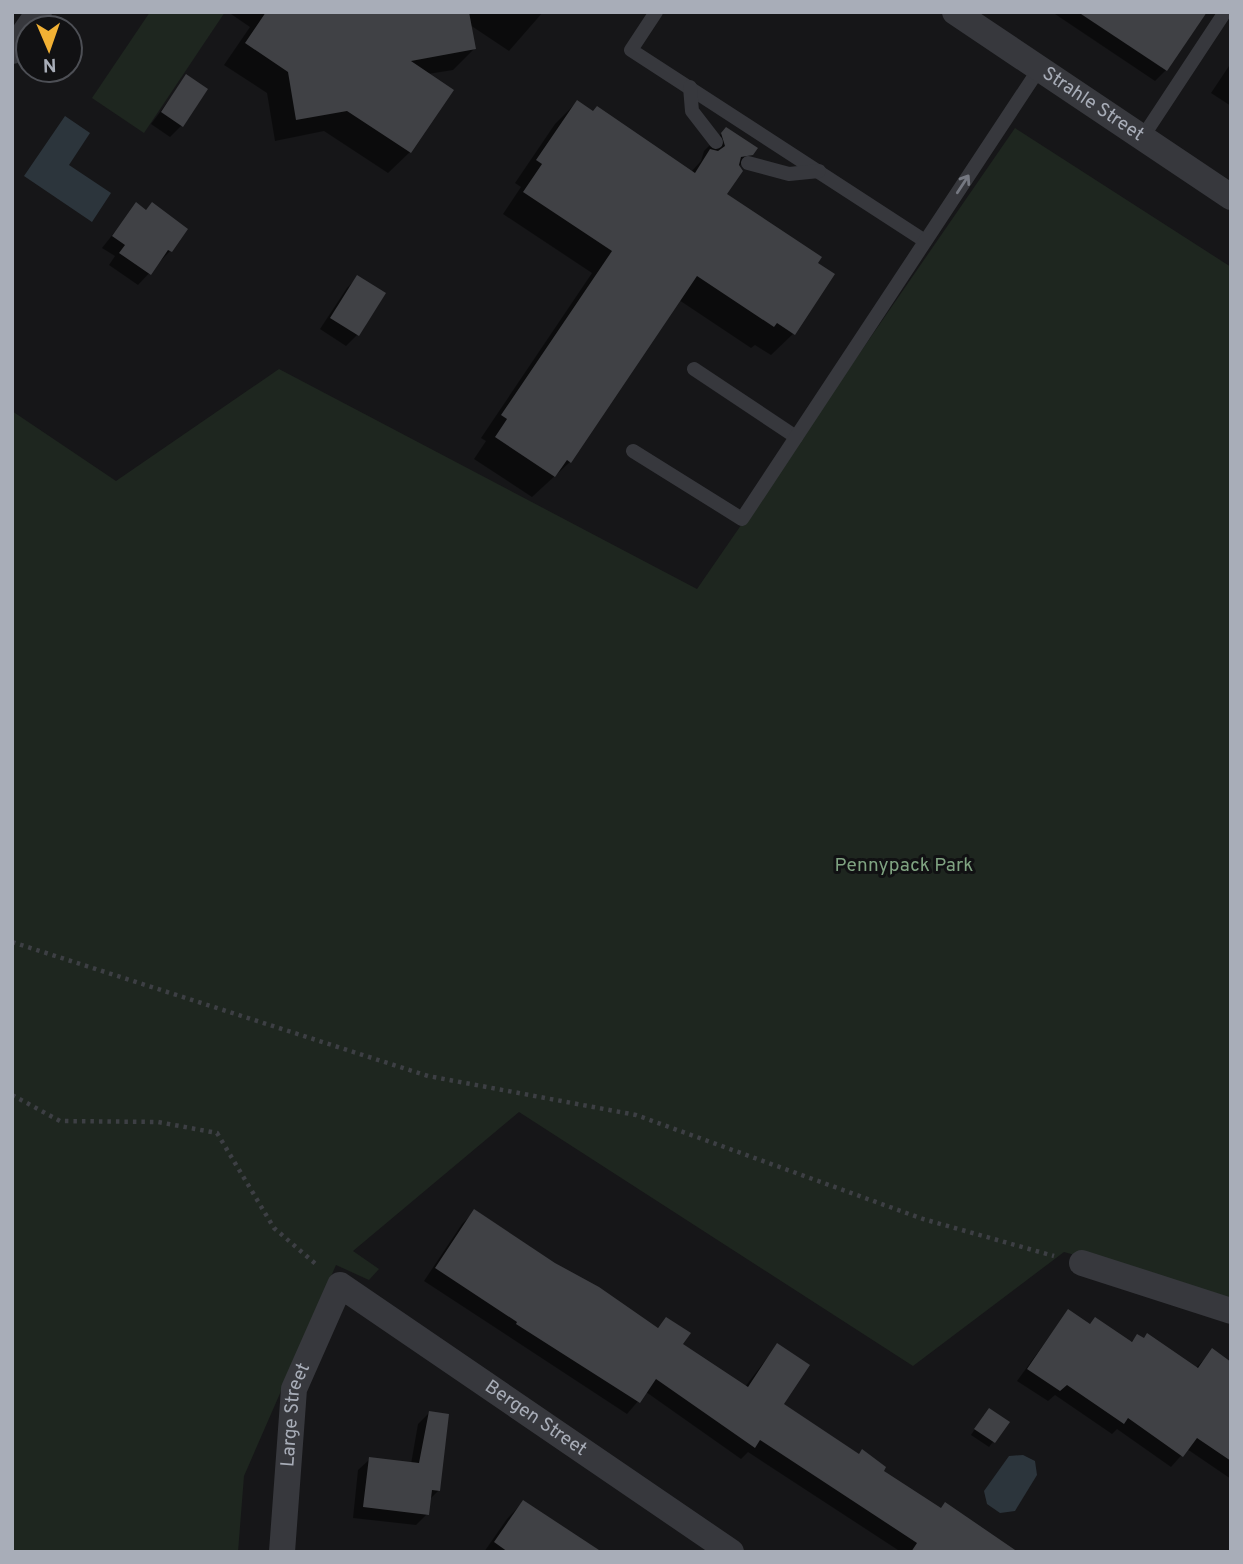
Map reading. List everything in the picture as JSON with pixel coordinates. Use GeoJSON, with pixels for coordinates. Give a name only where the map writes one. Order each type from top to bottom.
{"type":"FeatureCollection","features":[{"type":"Feature","properties":{"kind":"street"},"geometry":{"type":"LineString","coordinates":[[12,51],[39,12]]}},
{"type":"Feature","properties":{"kind":"street","name":"Strahle Street"},"geometry":{"type":"LineString","coordinates":[[955,12],[1231,197]]}},
{"type":"Feature","properties":{"kind":"street"},"geometry":{"type":"LineString","coordinates":[[1082,1263],[1231,1311]]}},
{"type":"Feature","properties":{"kind":"street","name":"Large Street"},"geometry":{"type":"LineString","coordinates":[[282,1552],[294,1389],[340,1285]]}},
{"type":"Feature","properties":{"kind":"street","name":"Bergen Street"},"geometry":{"type":"LineString","coordinates":[[340,1285],[731,1552]]}},
{"type":"Feature","properties":{"kind":"lane"},"geometry":{"type":"LineString","coordinates":[[656,12],[631,50],[925,241]]}},
{"type":"Feature","properties":{"kind":"lane"},"geometry":{"type":"LineString","coordinates":[[1142,138],[1225,12]]}},
{"type":"Feature","properties":{"kind":"lane"},"geometry":{"type":"LineString","coordinates":[[633,451],[742,519],[1039,69]]}},
{"type":"Feature","properties":{"kind":"lane"},"geometry":{"type":"LineString","coordinates":[[690,87],[692,111],[716,142]]}},
{"type":"Feature","properties":{"kind":"lane"},"geometry":{"type":"LineString","coordinates":[[748,163],[789,174],[818,172]]}},
{"type":"Feature","properties":{"kind":"lane"},"geometry":{"type":"LineString","coordinates":[[694,369],[796,438]]}},
{"type":"Feature","properties":{"kind":"path"},"geometry":{"type":"LineString","coordinates":[[12,943],[428,1076],[636,1115],[923,1219],[1082,1263]]}},
{"type":"Feature","properties":{"kind":"path"},"geometry":{"type":"LineString","coordinates":[[12,1095],[61,1121],[158,1122],[218,1133],[274,1228],[340,1285]]}},
{"type":"Feature","properties":{"kind":"green space"},"geometry":{"type":"Polygon","coordinates":[[[150,12],[225,12],[144,133],[92,98],[150,12]]]}},
{"type":"Feature","properties":{"kind":"green space","name":"Pennypack Park"},"geometry":{"type":"Polygon","coordinates":[[[1015,128],[1231,267],[1231,1299],[1064,1252],[913,1366],[519,1112],[353,1251],[379,1269],[369,1280],[336,1265],[244,1476],[238,1552],[12,1552],[12,411],[116,481],[279,369],[697,589],[1015,128]]]}},
{"type":"Feature","properties":{"kind":"shaded area"},"geometry":{"type":"Polygon","coordinates":[[[65,116],[90,133],[69,165],[111,193],[92,222],[24,176],[65,116]]]}},
{"type":"Feature","properties":{"kind":"shaded area"},"geometry":{"type":"Polygon","coordinates":[[[1023,1455],[1035,1461],[1037,1475],[1015,1511],[1000,1513],[987,1504],[984,1491],[1009,1456],[1023,1455]]]}},
{"type":"Feature","properties":{"kind":"building"},"geometry":{"type":"Polygon","coordinates":[[[266,12],[469,12],[476,49],[411,61],[454,90],[411,153],[347,111],[296,120],[288,72],[245,43],[266,12]]]}},
{"type":"Feature","properties":{"kind":"building"},"geometry":{"type":"Polygon","coordinates":[[[1078,12],[1207,12],[1167,71],[1078,12]]]}},
{"type":"Feature","properties":{"kind":"building"},"geometry":{"type":"Polygon","coordinates":[[[186,74],[208,89],[183,127],[161,112],[186,74]]]}},
{"type":"Feature","properties":{"kind":"building"},"geometry":{"type":"Polygon","coordinates":[[[577,100],[593,111],[597,106],[695,173],[710,149],[718,151],[725,146],[721,133],[726,127],[758,148],[753,155],[741,157],[739,165],[743,171],[727,194],[822,257],[818,263],[835,274],[795,335],[777,323],[774,327],[697,276],[571,463],[567,460],[555,477],[495,437],[507,419],[501,415],[612,251],[523,192],[542,164],[536,160],[577,100]]]}},
{"type":"Feature","properties":{"kind":"building"},"geometry":{"type":"Polygon","coordinates":[[[136,202],[146,210],[152,202],[188,229],[172,252],[168,250],[151,275],[119,253],[125,245],[112,236],[136,202]]]}},
{"type":"Feature","properties":{"kind":"building"},"geometry":{"type":"Polygon","coordinates":[[[357,275],[386,293],[359,336],[330,318],[357,275]]]}},
{"type":"Feature","properties":{"kind":"building"},"geometry":{"type":"Polygon","coordinates":[[[474,1209],[555,1263],[599,1287],[658,1328],[666,1317],[691,1333],[683,1344],[748,1387],[777,1343],[810,1365],[784,1404],[859,1454],[862,1449],[886,1467],[884,1471],[941,1508],[945,1502],[1018,1552],[911,1552],[917,1543],[760,1440],[755,1448],[656,1379],[640,1403],[516,1324],[517,1322],[435,1268],[474,1209]]]}},
{"type":"Feature","properties":{"kind":"building"},"geometry":{"type":"Polygon","coordinates":[[[1068,1309],[1090,1324],[1095,1317],[1132,1342],[1137,1334],[1144,1338],[1147,1333],[1198,1368],[1212,1348],[1231,1362],[1231,1461],[1197,1438],[1183,1457],[1128,1418],[1124,1424],[1067,1385],[1060,1391],[1027,1369],[1068,1309]]]}},
{"type":"Feature","properties":{"kind":"building"},"geometry":{"type":"Polygon","coordinates":[[[989,1408],[1010,1422],[995,1443],[974,1429],[989,1408]]]}},
{"type":"Feature","properties":{"kind":"building"},"geometry":{"type":"Polygon","coordinates":[[[429,1411],[449,1414],[440,1491],[432,1490],[429,1515],[363,1507],[369,1457],[419,1463],[429,1411]]]}},
{"type":"Feature","properties":{"kind":"building"},"geometry":{"type":"Polygon","coordinates":[[[523,1500],[602,1552],[508,1552],[494,1542],[523,1500]]]}}]}
